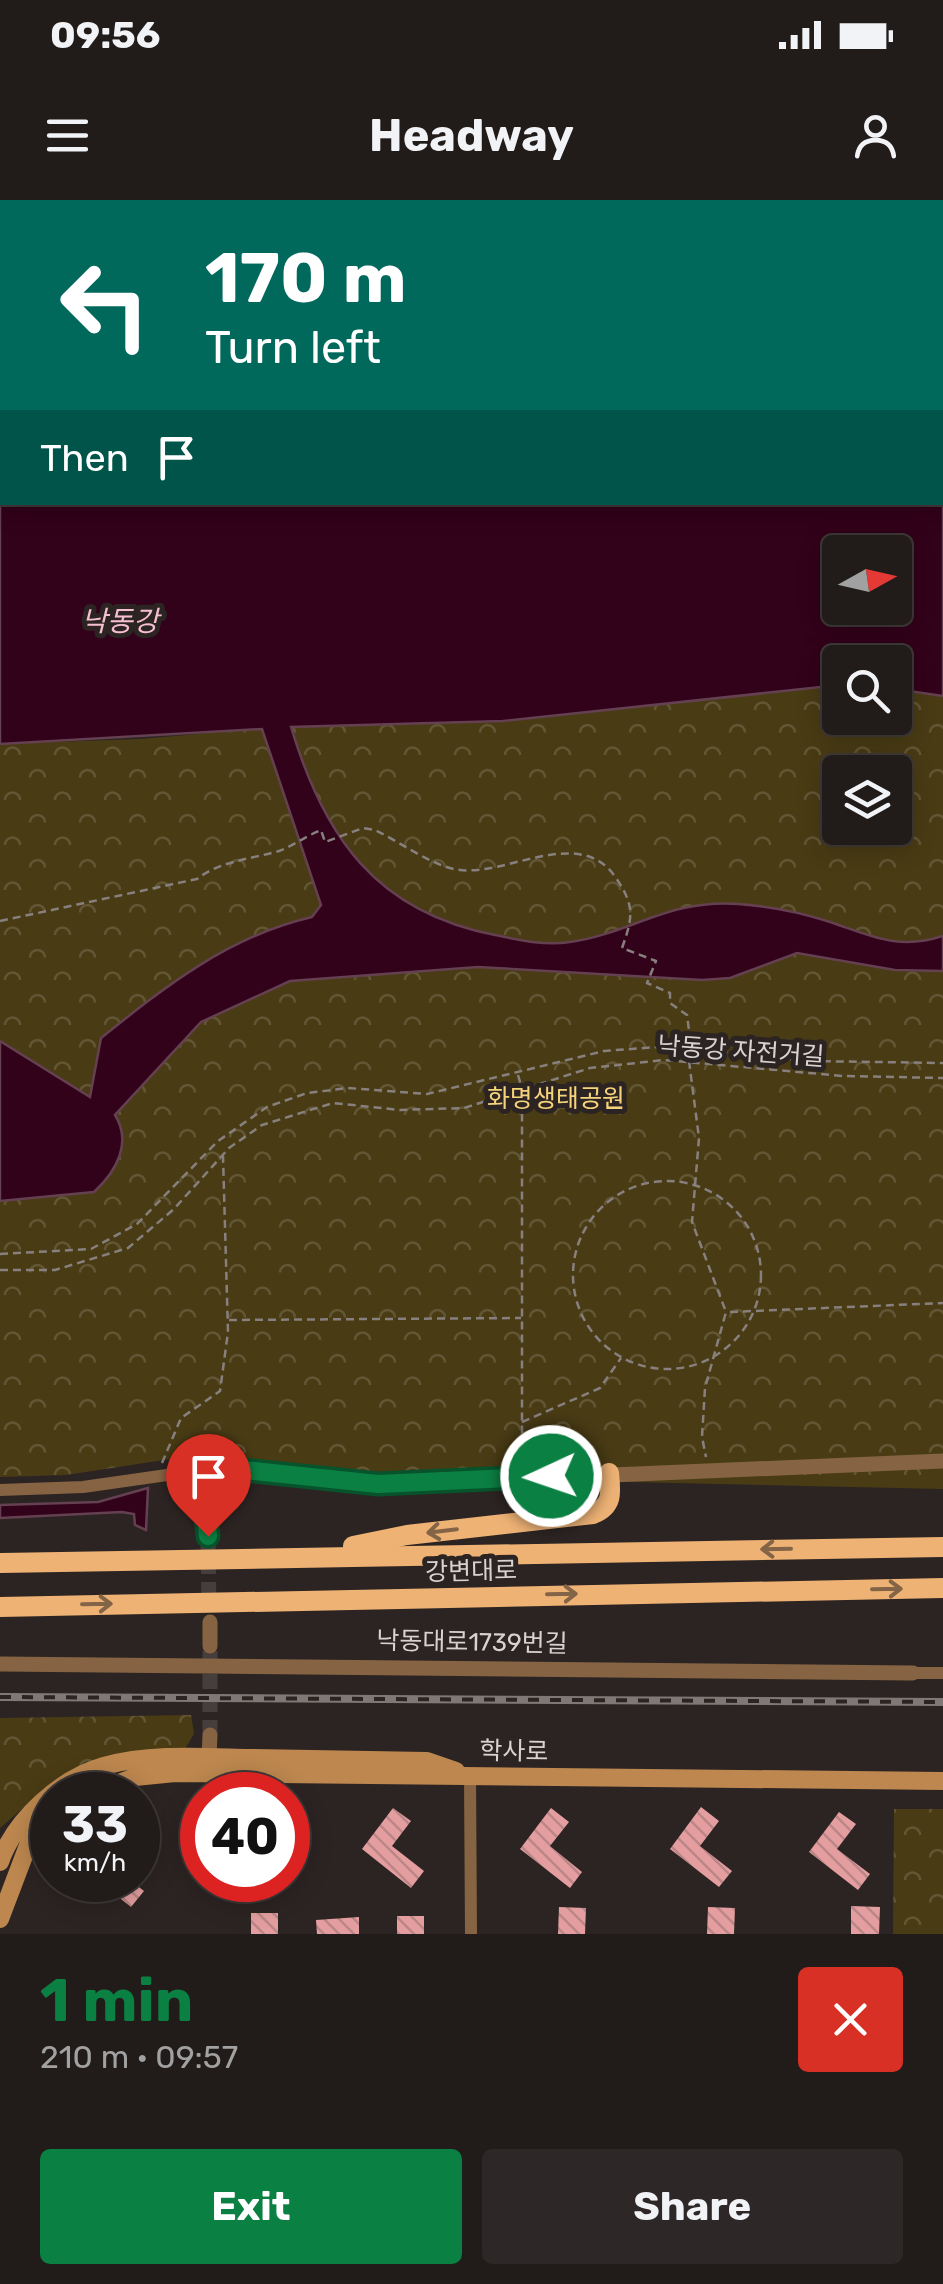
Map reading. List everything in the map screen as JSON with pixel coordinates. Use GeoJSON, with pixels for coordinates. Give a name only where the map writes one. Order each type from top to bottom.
{"type":"FeatureCollection","features":[{"type":"Feature","properties":{"kind":"highway"},"geometry":{"type":"LineString","coordinates":[[304,1556],[407,1535],[592,1514],[605,1509],[611,1499],[609,1473]]}},
{"type":"Feature","properties":{"kind":"highway","name":"강변대로"},"geometry":{"type":"LineString","coordinates":[[0,1564],[943,1546]]}},
{"type":"Feature","properties":{"kind":"highway","name":"강변대로"},"geometry":{"type":"LineString","coordinates":[[0,1606],[943,1588]]}},
{"type":"Feature","properties":{"kind":"main road"},"geometry":{"type":"LineString","coordinates":[[0,1862],[25,1820],[79,1775],[143,1760],[209,1757],[428,1762],[470,1776]]}},
{"type":"Feature","properties":{"kind":"main road","name":"학사로"},"geometry":{"type":"LineString","coordinates":[[160,1774],[943,1781]]}},
{"type":"Feature","properties":{"kind":"main road"},"geometry":{"type":"LineString","coordinates":[[0,1919],[30,1840]]}},
{"type":"Feature","properties":{"kind":"street"},"geometry":{"type":"LineString","coordinates":[[0,1490],[83,1487],[216,1467],[378,1484],[943,1461]]}},
{"type":"Feature","properties":{"kind":"street"},"geometry":{"type":"LineString","coordinates":[[202,1470],[208,1536]]}},
{"type":"Feature","properties":{"kind":"street"},"geometry":{"type":"LineString","coordinates":[[210,1622],[210,1646]]}},
{"type":"Feature","properties":{"kind":"street","name":"낙동대로1739번길"},"geometry":{"type":"LineString","coordinates":[[0,1664],[943,1673]]}},
{"type":"Feature","properties":{"kind":"street"},"geometry":{"type":"LineString","coordinates":[[209,1757],[210,1735]]}},
{"type":"Feature","properties":{"kind":"street"},"geometry":{"type":"LineString","coordinates":[[470,1776],[471,1934]]}},
{"type":"Feature","properties":{"kind":"path"},"geometry":{"type":"LineString","coordinates":[[0,921],[197,878],[210,869],[285,849],[297,839],[321,830],[325,842],[363,828],[375,830],[450,868],[557,854],[582,856],[606,864],[630,899],[634,914],[622,948],[656,962],[647,984],[670,993],[670,1003],[686,1015],[692,1047]]}},
{"type":"Feature","properties":{"kind":"path"},"geometry":{"type":"LineString","coordinates":[[0,1254],[92,1249],[137,1224],[218,1141],[267,1107],[307,1093],[348,1088],[427,1094],[604,1051],[692,1047],[809,1061],[943,1063]]}},
{"type":"Feature","properties":{"kind":"path"},"geometry":{"type":"LineString","coordinates":[[690,1060],[698,1138],[692,1222],[726,1312],[713,1357],[702,1437],[708,1469]]}},
{"type":"Feature","properties":{"kind":"path","name":"낙동강 자전거길"},"geometry":{"type":"LineString","coordinates":[[0,1270],[55,1270],[102,1260],[128,1248],[174,1209],[222,1154],[262,1125],[333,1103],[400,1110],[464,1108],[590,1068],[690,1060],[843,1076],[943,1078]]}},
{"type":"Feature","properties":{"kind":"path"},"geometry":{"type":"LineString","coordinates":[[518,1074],[522,1089],[522,1477]]}},
{"type":"Feature","properties":{"kind":"path"},"geometry":{"type":"LineString","coordinates":[[158,1476],[182,1418],[220,1391],[228,1320],[222,1154]]}},
{"type":"Feature","properties":{"kind":"path"},"geometry":{"type":"LineString","coordinates":[[660,1181],[695,1185],[725,1201],[748,1227],[759,1259],[754,1310],[737,1337],[713,1357],[662,1369],[622,1357],[599,1340],[580,1310],[573,1276],[580,1241],[598,1211],[626,1190],[660,1181]]}},
{"type":"Feature","properties":{"kind":"path"},"geometry":{"type":"LineString","coordinates":[[726,1312],[943,1304]]}},
{"type":"Feature","properties":{"kind":"path"},"geometry":{"type":"LineString","coordinates":[[228,1320],[522,1318]]}},
{"type":"Feature","properties":{"kind":"path"},"geometry":{"type":"LineString","coordinates":[[522,1422],[600,1388],[622,1357]]}},
{"type":"Feature","properties":{"kind":"green space","name":"화명생태공원"},"geometry":{"type":"Polygon","coordinates":[[[822,686],[822,735],[912,735],[912,691],[943,696],[943,1489],[364,1476],[203,1454],[66,1475],[0,1477],[0,744],[140,739],[291,726],[503,721],[822,686]]]}},
{"type":"Feature","properties":{"kind":"green space"},"geometry":{"type":"Polygon","coordinates":[[[191,1715],[194,1734],[183,1752],[150,1750],[78,1772],[30,1772],[30,1802],[0,1828],[0,1718],[191,1715]]]}},
{"type":"Feature","properties":{"kind":"green space"},"geometry":{"type":"Polygon","coordinates":[[[894,1809],[943,1809],[943,1934],[893,1934],[894,1809]]]}},
{"type":"Feature","properties":{"kind":"water","name":"낙동강"},"geometry":{"type":"Polygon","coordinates":[[[0,505],[943,505],[943,696],[912,691],[912,645],[822,645],[822,687],[503,721],[291,727],[320,803],[361,864],[387,888],[453,924],[523,940],[561,943],[613,932],[670,911],[713,904],[749,905],[805,915],[897,942],[943,936],[943,971],[895,970],[797,953],[730,978],[702,980],[478,967],[290,981],[201,1022],[115,1115],[122,1135],[120,1156],[94,1192],[0,1201],[0,1041],[90,1097],[101,1038],[200,965],[253,937],[312,917],[321,905],[262,729],[0,744],[0,505]]]}},
{"type":"Feature","properties":{"kind":"water"},"geometry":{"type":"Polygon","coordinates":[[[148,1488],[146,1530],[135,1525],[134,1514],[122,1512],[0,1518],[0,1505],[98,1502],[148,1488]]]}},
{"type":"Feature","properties":{"kind":"building"},"geometry":{"type":"Polygon","coordinates":[[[701,1807],[719,1821],[700,1846],[732,1871],[719,1887],[670,1849],[701,1807]]]}},
{"type":"Feature","properties":{"kind":"building"},"geometry":{"type":"Polygon","coordinates":[[[393,1808],[411,1821],[392,1846],[424,1871],[411,1888],[362,1849],[393,1808]]]}},
{"type":"Feature","properties":{"kind":"building"},"geometry":{"type":"Polygon","coordinates":[[[551,1808],[569,1822],[550,1846],[582,1872],[570,1888],[520,1849],[551,1808]]]}},
{"type":"Feature","properties":{"kind":"building"},"geometry":{"type":"Polygon","coordinates":[[[839,1812],[856,1824],[837,1849],[870,1874],[858,1890],[809,1852],[839,1812]]]}},
{"type":"Feature","properties":{"kind":"building"},"geometry":{"type":"Polygon","coordinates":[[[851,1906],[880,1907],[879,1934],[851,1934],[851,1906]]]}},
{"type":"Feature","properties":{"kind":"building"},"geometry":{"type":"Polygon","coordinates":[[[559,1907],[586,1908],[585,1934],[558,1934],[559,1907]]]}},
{"type":"Feature","properties":{"kind":"building"},"geometry":{"type":"Polygon","coordinates":[[[708,1907],[735,1908],[734,1934],[707,1934],[708,1907]]]}},
{"type":"Feature","properties":{"kind":"building"},"geometry":{"type":"Polygon","coordinates":[[[251,1913],[278,1913],[278,1934],[251,1934],[251,1913]]]}},
{"type":"Feature","properties":{"kind":"building"},"geometry":{"type":"Polygon","coordinates":[[[397,1916],[424,1916],[424,1934],[397,1934],[397,1916]]]}},
{"type":"Feature","properties":{"kind":"building"},"geometry":{"type":"Polygon","coordinates":[[[359,1917],[359,1934],[317,1934],[316,1920],[359,1917]]]}},
{"type":"Feature","properties":{"kind":"tunnel"},"geometry":{"type":"LineString","coordinates":[[208,1536],[209,1612]]}},
{"type":"Feature","properties":{"kind":"tunnel"},"geometry":{"type":"LineString","coordinates":[[210,1646],[210,1735]]}},
{"type":"Feature","properties":{"kind":"railway"},"geometry":{"type":"LineString","coordinates":[[0,1697],[943,1702]]}},
{"type":"Feature","properties":{"kind":"route"},"geometry":{"type":"LineString","coordinates":[[208,1536],[202,1470],[216,1467],[378,1484],[551,1476]]}}]}
